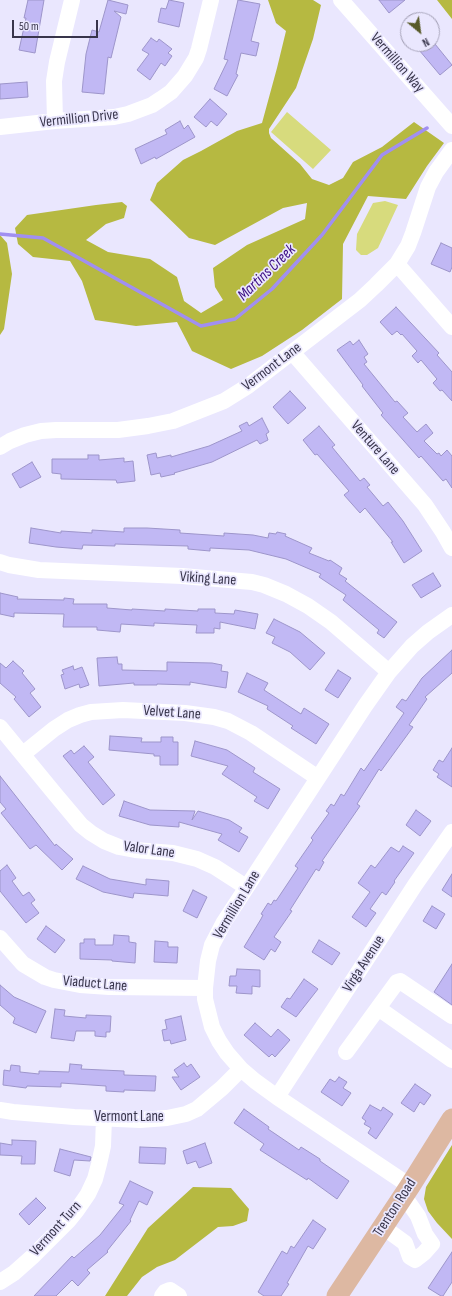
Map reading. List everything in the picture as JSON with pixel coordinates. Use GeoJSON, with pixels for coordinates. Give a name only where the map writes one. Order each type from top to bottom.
{"type":"FeatureCollection","features":[{"type":"Feature","properties":{"kind":"main road","name":"Trenton Road"},"geometry":{"type":"LineString","coordinates":[[337,1296],[407,1191],[452,1119]]}},
{"type":"Feature","properties":{"kind":"street"},"geometry":{"type":"LineString","coordinates":[[55,121],[54,81],[72,0]]}},
{"type":"Feature","properties":{"kind":"street","name":"Vermillion Drive"},"geometry":{"type":"LineString","coordinates":[[0,127],[103,118],[128,114],[152,105],[171,92],[185,76],[196,58],[211,0]]}},
{"type":"Feature","properties":{"kind":"street","name":"Vermillion Way"},"geometry":{"type":"LineString","coordinates":[[341,0],[452,126]]}},
{"type":"Feature","properties":{"kind":"street","name":"Vermont Lane"},"geometry":{"type":"LineString","coordinates":[[0,447],[10,441],[41,431],[118,430],[173,421],[224,401],[248,386],[360,300],[396,264],[408,246],[428,188],[436,172],[452,150]]}},
{"type":"Feature","properties":{"kind":"street"},"geometry":{"type":"LineString","coordinates":[[396,264],[452,327]]}},
{"type":"Feature","properties":{"kind":"street","name":"Venture Lane"},"geometry":{"type":"LineString","coordinates":[[292,352],[425,505],[452,548]]}},
{"type":"Feature","properties":{"kind":"street","name":"Viking Lane"},"geometry":{"type":"LineString","coordinates":[[0,562],[39,570],[189,577],[264,585],[286,594],[308,606],[331,622],[389,672]]}},
{"type":"Feature","properties":{"kind":"street","name":"Vermillion Lane"},"geometry":{"type":"LineString","coordinates":[[407,1191],[255,1081],[241,1069],[227,1053],[212,1027],[205,999],[205,988],[208,961],[212,945],[224,922],[365,706],[389,672],[412,646],[452,614]]}},
{"type":"Feature","properties":{"kind":"street","name":"Velvet Lane"},"geometry":{"type":"LineString","coordinates":[[23,754],[54,729],[68,720],[91,712],[123,710],[185,713],[214,717],[228,721],[251,733],[318,778]]}},
{"type":"Feature","properties":{"kind":"street","name":"Valor Lane"},"geometry":{"type":"LineString","coordinates":[[0,727],[82,825],[91,833],[104,841],[119,847],[135,850],[173,853],[197,859],[215,867],[246,887]]}},
{"type":"Feature","properties":{"kind":"street","name":"Virga Avenue"},"geometry":{"type":"LineString","coordinates":[[277,1097],[452,832]]}},
{"type":"Feature","properties":{"kind":"street","name":"Viaduct Lane"},"geometry":{"type":"LineString","coordinates":[[0,938],[26,966],[45,977],[54,980],[80,985],[109,987],[205,988]]}},
{"type":"Feature","properties":{"kind":"street"},"geometry":{"type":"LineString","coordinates":[[346,1052],[397,982],[400,981],[452,1016]]}},
{"type":"Feature","properties":{"kind":"street"},"geometry":{"type":"LineString","coordinates":[[378,1008],[452,1060]]}},
{"type":"Feature","properties":{"kind":"street","name":"Vermont Lane"},"geometry":{"type":"LineString","coordinates":[[0,1110],[140,1120],[167,1118],[186,1114],[197,1109],[241,1069]]}},
{"type":"Feature","properties":{"kind":"street","name":"Vermont Turn"},"geometry":{"type":"LineString","coordinates":[[0,1282],[14,1273],[37,1252],[68,1220],[88,1194],[95,1179],[103,1146],[104,1118]]}},
{"type":"Feature","properties":{"kind":"street"},"geometry":{"type":"LineString","coordinates":[[383,1227],[405,1244],[410,1257],[415,1260],[432,1244],[425,1234],[407,1191]]}},
{"type":"Feature","properties":{"kind":"street"},"geometry":{"type":"LineString","coordinates":[[162,1296],[165,1292],[170,1290],[179,1296]]}},
{"type":"Feature","properties":{"kind":"green space"},"geometry":{"type":"Polygon","coordinates":[[[287,112],[331,150],[313,169],[271,132],[287,112]]]}},
{"type":"Feature","properties":{"kind":"green space"},"geometry":{"type":"Polygon","coordinates":[[[385,201],[398,205],[378,248],[367,255],[361,255],[356,250],[357,234],[373,203],[385,201]]]}},
{"type":"Feature","properties":{"kind":"shaded area"},"geometry":{"type":"Polygon","coordinates":[[[268,0],[313,0],[321,5],[313,39],[296,88],[269,129],[271,138],[300,164],[312,179],[329,185],[343,178],[353,162],[382,147],[414,122],[444,143],[406,199],[368,196],[343,244],[342,299],[302,330],[262,356],[231,369],[192,351],[177,322],[136,326],[95,320],[82,281],[70,261],[33,257],[18,244],[15,228],[27,215],[122,202],[127,206],[124,218],[106,224],[86,240],[108,252],[150,259],[177,277],[184,301],[201,313],[223,300],[215,287],[213,268],[247,245],[305,219],[307,203],[283,208],[215,245],[189,238],[150,200],[157,183],[183,160],[237,131],[262,123],[286,31],[276,23],[268,0]]]}},
{"type":"Feature","properties":{"kind":"shaded area"},"geometry":{"type":"Polygon","coordinates":[[[437,0],[452,0],[452,19],[437,0]]]}},
{"type":"Feature","properties":{"kind":"shaded area"},"geometry":{"type":"Polygon","coordinates":[[[0,235],[7,243],[12,274],[4,329],[0,335],[0,235]]]}},
{"type":"Feature","properties":{"kind":"shaded area"},"geometry":{"type":"Polygon","coordinates":[[[452,1145],[452,1239],[428,1211],[424,1199],[426,1187],[452,1145]]]}},
{"type":"Feature","properties":{"kind":"shaded area"},"geometry":{"type":"Polygon","coordinates":[[[193,1187],[231,1188],[249,1209],[247,1221],[233,1226],[218,1227],[175,1260],[157,1267],[142,1277],[127,1296],[105,1296],[148,1228],[193,1187]]]}},
{"type":"Feature","properties":{"kind":"building"},"geometry":{"type":"Polygon","coordinates":[[[28,0],[44,0],[35,53],[19,50],[26,18],[24,18],[28,0]]]}},
{"type":"Feature","properties":{"kind":"building"},"geometry":{"type":"Polygon","coordinates":[[[108,0],[128,5],[126,14],[114,11],[121,17],[111,58],[108,57],[104,94],[82,92],[86,54],[92,30],[99,32],[108,0]]]}},
{"type":"Feature","properties":{"kind":"building"},"geometry":{"type":"Polygon","coordinates":[[[169,0],[184,3],[179,27],[158,22],[161,8],[166,9],[169,0]]]}},
{"type":"Feature","properties":{"kind":"building"},"geometry":{"type":"Polygon","coordinates":[[[238,0],[260,4],[251,41],[259,43],[256,56],[241,53],[236,74],[238,75],[227,96],[214,89],[228,60],[224,59],[238,0]]]}},
{"type":"Feature","properties":{"kind":"building"},"geometry":{"type":"Polygon","coordinates":[[[379,0],[405,0],[389,13],[379,0]]]}},
{"type":"Feature","properties":{"kind":"building"},"geometry":{"type":"Polygon","coordinates":[[[151,38],[157,42],[159,39],[172,49],[168,53],[172,56],[165,66],[161,63],[150,80],[137,70],[149,54],[142,50],[151,38]]]}},
{"type":"Feature","properties":{"kind":"building"},"geometry":{"type":"Polygon","coordinates":[[[440,50],[452,65],[440,75],[421,52],[440,52],[440,50]]]}},
{"type":"Feature","properties":{"kind":"building"},"geometry":{"type":"Polygon","coordinates":[[[27,82],[28,97],[0,99],[0,84],[27,82]]]}},
{"type":"Feature","properties":{"kind":"building"},"geometry":{"type":"Polygon","coordinates":[[[210,99],[227,114],[217,126],[211,121],[206,127],[194,117],[210,99]]]}},
{"type":"Feature","properties":{"kind":"building"},"geometry":{"type":"Polygon","coordinates":[[[180,121],[184,129],[188,125],[195,137],[156,159],[155,157],[141,164],[135,149],[167,134],[165,130],[180,121]]]}},
{"type":"Feature","properties":{"kind":"building"},"geometry":{"type":"Polygon","coordinates":[[[441,243],[452,248],[452,267],[450,272],[431,264],[441,243]]]}},
{"type":"Feature","properties":{"kind":"building"},"geometry":{"type":"Polygon","coordinates":[[[396,307],[439,353],[437,355],[452,372],[452,401],[433,383],[437,379],[421,360],[418,363],[412,356],[417,351],[402,334],[401,335],[397,331],[392,335],[380,322],[396,307]]]}},
{"type":"Feature","properties":{"kind":"building"},"geometry":{"type":"Polygon","coordinates":[[[359,340],[368,354],[364,357],[367,362],[364,364],[395,402],[397,401],[408,413],[403,417],[417,432],[426,424],[433,433],[424,441],[437,454],[439,453],[441,456],[447,450],[452,456],[452,488],[446,479],[443,481],[421,456],[419,458],[381,415],[383,413],[337,350],[350,341],[353,345],[359,340]]]}},
{"type":"Feature","properties":{"kind":"building"},"geometry":{"type":"Polygon","coordinates":[[[290,391],[306,408],[288,424],[273,407],[290,391]]]}},
{"type":"Feature","properties":{"kind":"building"},"geometry":{"type":"Polygon","coordinates":[[[262,418],[269,432],[266,434],[268,440],[260,444],[257,440],[212,462],[174,473],[175,474],[161,477],[160,473],[151,475],[147,455],[156,453],[157,458],[171,455],[171,457],[209,446],[242,431],[239,426],[247,422],[249,426],[262,418]]]}},
{"type":"Feature","properties":{"kind":"building"},"geometry":{"type":"Polygon","coordinates":[[[319,426],[335,445],[332,447],[360,481],[364,478],[370,485],[367,487],[383,506],[388,502],[403,521],[422,551],[404,563],[391,542],[393,542],[365,508],[360,513],[344,495],[349,491],[303,440],[319,426]]]}},
{"type":"Feature","properties":{"kind":"building"},"geometry":{"type":"Polygon","coordinates":[[[88,455],[99,455],[99,460],[124,458],[124,462],[133,461],[135,481],[117,483],[116,480],[61,479],[61,474],[52,473],[52,459],[88,459],[88,455]]]}},
{"type":"Feature","properties":{"kind":"building"},"geometry":{"type":"Polygon","coordinates":[[[32,462],[41,477],[20,488],[12,474],[32,462]]]}},
{"type":"Feature","properties":{"kind":"building"},"geometry":{"type":"Polygon","coordinates":[[[31,528],[61,533],[61,531],[92,533],[92,530],[124,532],[124,528],[147,528],[180,530],[180,533],[224,536],[224,533],[253,535],[268,538],[269,533],[276,534],[277,532],[286,534],[285,536],[312,548],[309,553],[329,561],[330,560],[342,568],[339,574],[347,579],[345,581],[397,622],[384,638],[377,633],[379,630],[343,600],[346,595],[319,577],[321,574],[286,559],[249,550],[210,548],[210,551],[188,549],[188,546],[115,544],[115,546],[83,545],[82,549],[56,547],[29,543],[31,528]]]}},
{"type":"Feature","properties":{"kind":"building"},"geometry":{"type":"Polygon","coordinates":[[[433,573],[441,586],[421,598],[412,585],[433,573]]]}},
{"type":"Feature","properties":{"kind":"building"},"geometry":{"type":"Polygon","coordinates":[[[0,593],[18,597],[17,599],[74,599],[73,604],[107,604],[107,608],[165,611],[165,609],[198,611],[198,609],[215,609],[215,613],[234,614],[235,610],[258,614],[255,629],[220,622],[220,629],[214,628],[214,633],[196,633],[197,625],[154,623],[154,626],[121,624],[120,632],[97,630],[97,627],[63,627],[64,614],[14,613],[14,617],[0,614],[0,593]]]}},
{"type":"Feature","properties":{"kind":"building"},"geometry":{"type":"Polygon","coordinates":[[[274,619],[300,632],[325,653],[310,670],[290,652],[272,643],[275,637],[266,633],[274,619]]]}},
{"type":"Feature","properties":{"kind":"building"},"geometry":{"type":"Polygon","coordinates":[[[452,650],[452,673],[425,697],[427,699],[409,725],[413,727],[381,771],[379,769],[357,804],[360,806],[322,861],[324,862],[319,871],[316,869],[290,910],[292,911],[274,937],[281,942],[275,952],[271,949],[264,960],[244,947],[261,919],[263,915],[261,914],[268,903],[271,905],[274,900],[276,901],[298,868],[295,866],[313,840],[311,838],[329,813],[326,811],[331,804],[334,806],[341,794],[344,796],[361,768],[364,771],[404,713],[396,707],[402,699],[406,701],[422,678],[452,650]]]}},
{"type":"Feature","properties":{"kind":"building"},"geometry":{"type":"Polygon","coordinates":[[[117,657],[118,664],[122,664],[122,670],[167,671],[167,662],[212,663],[222,665],[221,671],[228,672],[226,688],[190,682],[190,685],[134,685],[134,683],[99,686],[97,658],[117,657]]]}},
{"type":"Feature","properties":{"kind":"building"},"geometry":{"type":"Polygon","coordinates":[[[13,661],[24,671],[22,673],[35,689],[30,693],[41,707],[29,717],[14,699],[16,697],[0,683],[0,663],[6,668],[13,661]]]}},
{"type":"Feature","properties":{"kind":"building"},"geometry":{"type":"Polygon","coordinates":[[[73,666],[74,670],[82,667],[89,685],[80,688],[79,684],[65,689],[61,675],[64,674],[62,670],[73,666]]]}},
{"type":"Feature","properties":{"kind":"building"},"geometry":{"type":"Polygon","coordinates":[[[338,670],[351,678],[338,698],[325,690],[338,670]]]}},
{"type":"Feature","properties":{"kind":"building"},"geometry":{"type":"Polygon","coordinates":[[[247,673],[268,683],[264,690],[301,714],[304,708],[329,724],[316,744],[291,728],[293,726],[267,709],[268,706],[238,692],[247,673]]]}},
{"type":"Feature","properties":{"kind":"building"},"geometry":{"type":"Polygon","coordinates":[[[110,736],[142,738],[141,742],[161,742],[161,737],[173,737],[173,742],[178,742],[178,765],[160,765],[160,756],[154,756],[154,754],[109,750],[110,736]]]}},
{"type":"Feature","properties":{"kind":"building"},"geometry":{"type":"Polygon","coordinates":[[[195,741],[227,750],[255,768],[253,772],[280,789],[268,809],[254,801],[257,797],[222,774],[228,766],[191,756],[195,741]]]}},
{"type":"Feature","properties":{"kind":"building"},"geometry":{"type":"Polygon","coordinates":[[[84,746],[94,757],[88,762],[115,795],[103,805],[63,756],[71,750],[74,754],[84,746]]]}},
{"type":"Feature","properties":{"kind":"building"},"geometry":{"type":"Polygon","coordinates":[[[452,748],[452,787],[437,777],[439,774],[433,770],[439,760],[443,762],[452,748]]]}},
{"type":"Feature","properties":{"kind":"building"},"geometry":{"type":"Polygon","coordinates":[[[0,776],[55,846],[56,844],[73,859],[62,870],[36,845],[30,849],[1,813],[6,809],[0,802],[0,776]]]}},
{"type":"Feature","properties":{"kind":"building"},"geometry":{"type":"Polygon","coordinates":[[[124,801],[150,810],[195,811],[192,820],[198,811],[229,820],[242,828],[239,832],[248,837],[239,852],[218,840],[222,834],[179,822],[179,827],[150,825],[119,816],[124,801]]]}},
{"type":"Feature","properties":{"kind":"building"},"geometry":{"type":"Polygon","coordinates":[[[416,810],[431,821],[420,836],[406,825],[416,810]]]}},
{"type":"Feature","properties":{"kind":"building"},"geometry":{"type":"Polygon","coordinates":[[[403,846],[414,853],[386,895],[382,892],[370,909],[376,913],[366,927],[352,917],[370,892],[358,883],[371,865],[375,868],[391,847],[399,852],[403,846]]]}},
{"type":"Feature","properties":{"kind":"building"},"geometry":{"type":"Polygon","coordinates":[[[7,865],[16,878],[12,881],[23,896],[29,892],[35,900],[31,903],[39,913],[26,923],[0,891],[0,871],[7,865]]]}},
{"type":"Feature","properties":{"kind":"building"},"geometry":{"type":"Polygon","coordinates":[[[83,866],[110,879],[146,885],[146,879],[169,881],[168,896],[134,893],[133,898],[103,892],[76,879],[83,866]]]}},
{"type":"Feature","properties":{"kind":"building"},"geometry":{"type":"Polygon","coordinates":[[[452,874],[452,897],[442,890],[452,874]]]}},
{"type":"Feature","properties":{"kind":"building"},"geometry":{"type":"Polygon","coordinates":[[[193,890],[207,897],[197,918],[183,911],[193,890]]]}},
{"type":"Feature","properties":{"kind":"building"},"geometry":{"type":"Polygon","coordinates":[[[432,906],[445,914],[436,929],[423,921],[432,906]]]}},
{"type":"Feature","properties":{"kind":"building"},"geometry":{"type":"Polygon","coordinates":[[[46,926],[65,940],[55,953],[37,939],[46,926]]]}},
{"type":"Feature","properties":{"kind":"building"},"geometry":{"type":"Polygon","coordinates":[[[114,935],[129,936],[129,942],[136,943],[135,963],[112,960],[80,959],[80,943],[84,943],[84,939],[95,939],[95,945],[113,945],[114,935]]]}},
{"type":"Feature","properties":{"kind":"building"},"geometry":{"type":"Polygon","coordinates":[[[319,940],[340,953],[332,965],[312,952],[319,940]]]}},
{"type":"Feature","properties":{"kind":"building"},"geometry":{"type":"Polygon","coordinates":[[[155,941],[168,942],[168,947],[178,947],[177,963],[154,962],[155,941]]]}},
{"type":"Feature","properties":{"kind":"building"},"geometry":{"type":"Polygon","coordinates":[[[452,964],[452,1005],[434,992],[452,964]]]}},
{"type":"Feature","properties":{"kind":"building"},"geometry":{"type":"Polygon","coordinates":[[[237,969],[260,970],[260,987],[252,986],[252,994],[236,993],[237,986],[229,986],[230,976],[236,976],[237,969]]]}},
{"type":"Feature","properties":{"kind":"building"},"geometry":{"type":"Polygon","coordinates":[[[304,979],[318,989],[296,1017],[281,1007],[287,998],[290,999],[304,979]]]}},
{"type":"Feature","properties":{"kind":"building"},"geometry":{"type":"Polygon","coordinates":[[[0,985],[14,997],[46,1011],[36,1033],[13,1023],[15,1018],[0,1005],[0,985]]]}},
{"type":"Feature","properties":{"kind":"building"},"geometry":{"type":"Polygon","coordinates":[[[55,1009],[65,1010],[64,1016],[86,1018],[86,1015],[111,1016],[110,1032],[106,1032],[106,1037],[95,1036],[95,1031],[76,1031],[74,1041],[51,1038],[55,1009]]]}},
{"type":"Feature","properties":{"kind":"building"},"geometry":{"type":"Polygon","coordinates":[[[181,1016],[186,1040],[171,1044],[170,1040],[164,1041],[162,1030],[167,1029],[165,1020],[181,1016]]]}},
{"type":"Feature","properties":{"kind":"building"},"geometry":{"type":"Polygon","coordinates":[[[255,1023],[271,1037],[278,1029],[290,1040],[275,1057],[272,1054],[269,1057],[244,1035],[255,1023]]]}},
{"type":"Feature","properties":{"kind":"building"},"geometry":{"type":"Polygon","coordinates":[[[184,1063],[187,1067],[191,1064],[200,1077],[181,1090],[172,1077],[179,1077],[174,1070],[184,1063]]]}},
{"type":"Feature","properties":{"kind":"building"},"geometry":{"type":"Polygon","coordinates":[[[70,1064],[82,1065],[81,1069],[124,1071],[124,1075],[156,1076],[155,1091],[106,1091],[106,1086],[61,1083],[61,1087],[27,1086],[26,1088],[3,1085],[4,1070],[10,1071],[11,1065],[20,1066],[20,1072],[39,1074],[39,1071],[69,1072],[70,1064]]]}},
{"type":"Feature","properties":{"kind":"building"},"geometry":{"type":"Polygon","coordinates":[[[339,1077],[347,1082],[343,1088],[351,1093],[342,1106],[321,1092],[330,1079],[335,1082],[339,1077]]]}},
{"type":"Feature","properties":{"kind":"building"},"geometry":{"type":"Polygon","coordinates":[[[415,1084],[431,1095],[424,1105],[420,1102],[414,1112],[401,1103],[415,1084]]]}},
{"type":"Feature","properties":{"kind":"building"},"geometry":{"type":"Polygon","coordinates":[[[370,1105],[381,1111],[383,1107],[393,1114],[376,1139],[368,1133],[371,1128],[364,1124],[366,1121],[362,1118],[370,1105]]]}},
{"type":"Feature","properties":{"kind":"building"},"geometry":{"type":"Polygon","coordinates":[[[244,1109],[269,1127],[268,1129],[299,1150],[301,1147],[320,1159],[320,1161],[349,1181],[337,1199],[308,1178],[307,1180],[260,1150],[264,1144],[234,1123],[244,1109]]]}},
{"type":"Feature","properties":{"kind":"building"},"geometry":{"type":"Polygon","coordinates":[[[12,1140],[36,1141],[35,1164],[21,1164],[22,1156],[0,1155],[0,1143],[12,1145],[12,1140]]]}},
{"type":"Feature","properties":{"kind":"building"},"geometry":{"type":"Polygon","coordinates":[[[205,1143],[212,1163],[199,1168],[196,1161],[187,1164],[183,1151],[205,1143]]]}},
{"type":"Feature","properties":{"kind":"building"},"geometry":{"type":"Polygon","coordinates":[[[140,1147],[166,1148],[165,1164],[139,1163],[140,1147]]]}},
{"type":"Feature","properties":{"kind":"building"},"geometry":{"type":"Polygon","coordinates":[[[60,1149],[91,1157],[90,1161],[74,1160],[70,1176],[54,1171],[60,1149]]]}},
{"type":"Feature","properties":{"kind":"building"},"geometry":{"type":"Polygon","coordinates":[[[130,1181],[153,1192],[147,1205],[139,1201],[130,1220],[131,1221],[107,1251],[108,1252],[87,1270],[90,1273],[78,1286],[72,1280],[56,1296],[34,1296],[72,1256],[74,1258],[100,1235],[124,1205],[119,1203],[130,1181]]]}},
{"type":"Feature","properties":{"kind":"building"},"geometry":{"type":"Polygon","coordinates":[[[36,1198],[46,1208],[29,1225],[19,1214],[36,1198]]]}},
{"type":"Feature","properties":{"kind":"building"},"geometry":{"type":"Polygon","coordinates":[[[313,1220],[326,1229],[313,1249],[308,1246],[287,1283],[289,1284],[281,1296],[264,1296],[258,1292],[282,1251],[287,1254],[291,1246],[294,1248],[313,1220]]]}},
{"type":"Feature","properties":{"kind":"building"},"geometry":{"type":"Polygon","coordinates":[[[452,1252],[452,1282],[443,1296],[441,1296],[428,1288],[452,1252]]]}},
{"type":"Feature","properties":{"kind":"waterway","name":"Martins Creek"},"geometry":{"type":"LineString","coordinates":[[0,234],[43,238],[201,326],[235,319],[272,289],[322,235],[382,155],[427,128]]}}]}
